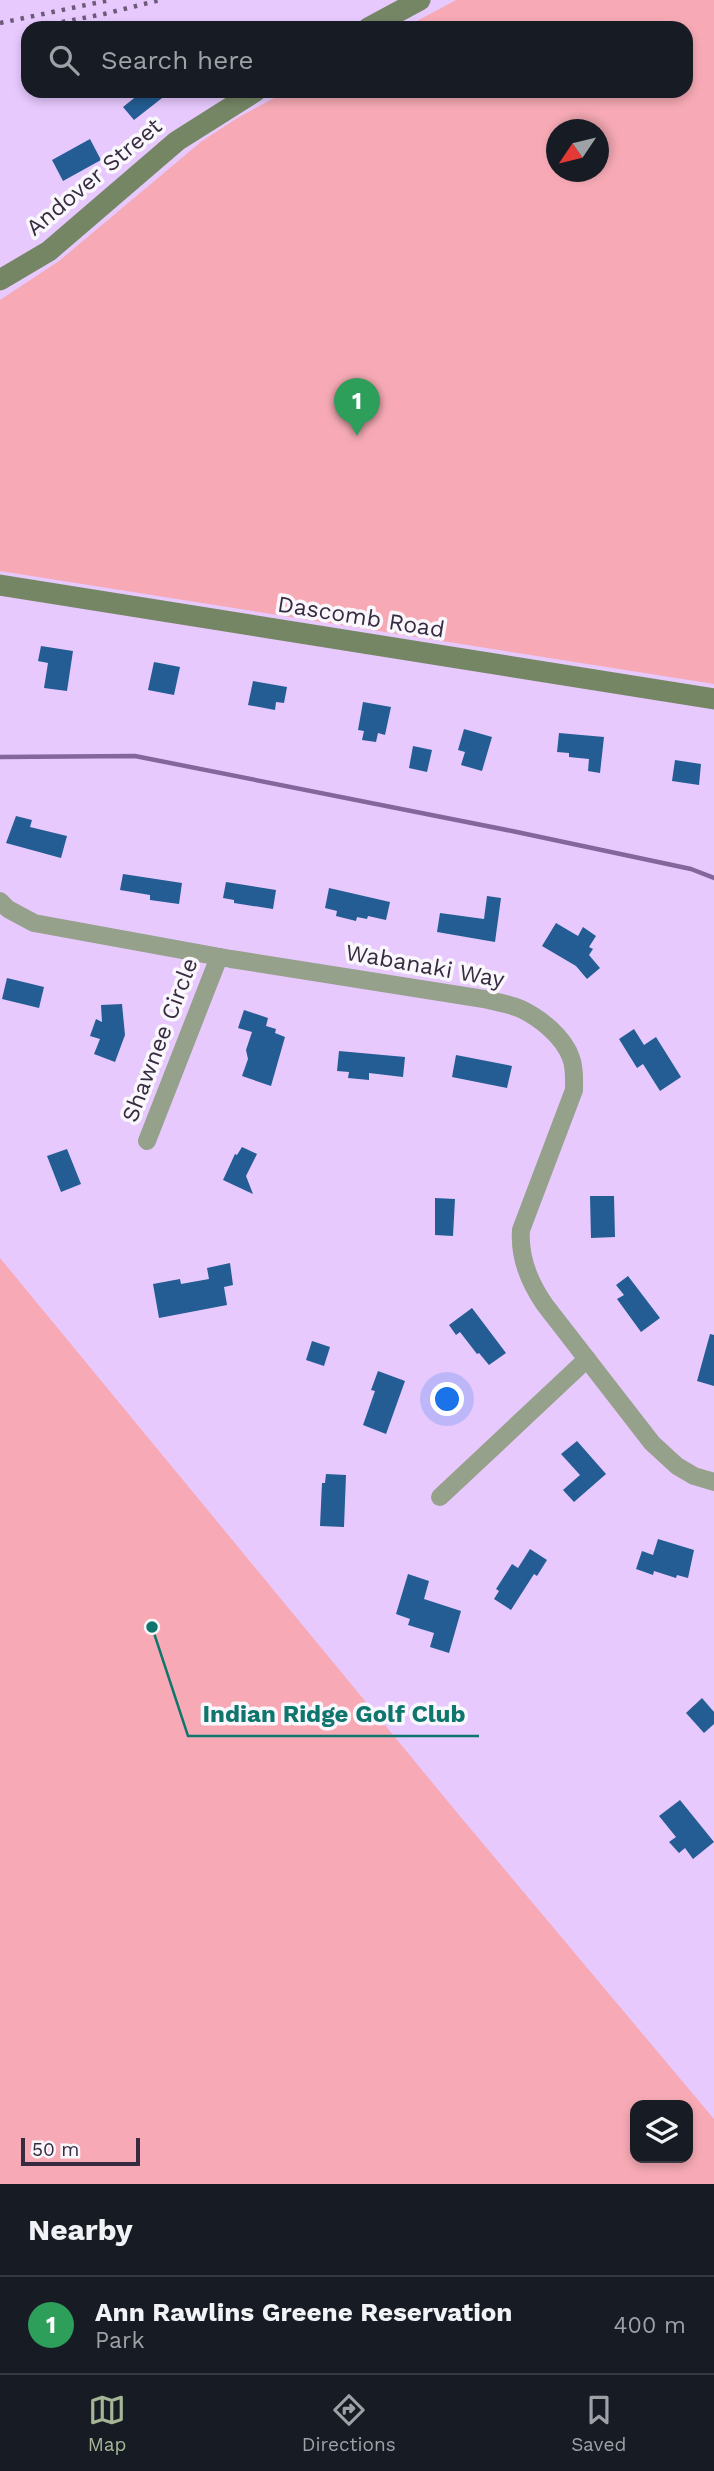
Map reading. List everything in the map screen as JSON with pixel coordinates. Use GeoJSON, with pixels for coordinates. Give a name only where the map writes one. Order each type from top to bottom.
{"type":"FeatureCollection","features":[{"type":"Feature","properties":{"kind":"main road"},"geometry":{"type":"LineString","coordinates":[[381,21],[420,0]]}},
{"type":"Feature","properties":{"kind":"main road","name":"Andover Street"},"geometry":{"type":"LineString","coordinates":[[0,280],[49,251],[177,141],[244,98]]}},
{"type":"Feature","properties":{"kind":"main road","name":"Dascomb Road"},"geometry":{"type":"LineString","coordinates":[[0,584],[714,699]]}},
{"type":"Feature","properties":{"kind":"street","name":"Wabanaki Way"},"geometry":{"type":"LineString","coordinates":[[0,901],[8,909],[34,923],[219,957],[484,999],[519,1008],[540,1020],[571,1056],[575,1072],[574,1090],[526,1213],[520,1244],[526,1271],[534,1289],[652,1443],[677,1466],[694,1476],[714,1482]]}},
{"type":"Feature","properties":{"kind":"street","name":"Shawnee Circle"},"geometry":{"type":"LineString","coordinates":[[147,1142],[219,957]]}},
{"type":"Feature","properties":{"kind":"street"},"geometry":{"type":"LineString","coordinates":[[440,1497],[587,1359]]}},
{"type":"Feature","properties":{"kind":"shaded area"},"geometry":{"type":"Polygon","coordinates":[[[456,0],[714,0],[714,684],[0,571],[0,300],[59,261],[202,141],[274,98],[693,98],[693,21],[417,21],[456,0]]]}},
{"type":"Feature","properties":{"kind":"shaded area"},"geometry":{"type":"Polygon","coordinates":[[[0,1258],[459,1815],[714,2119],[714,2184],[0,2184],[0,1258]]]}},
{"type":"Feature","properties":{"kind":"building"},"geometry":{"type":"Polygon","coordinates":[[[134,98],[162,98],[134,120],[123,107],[134,98]]]}},
{"type":"Feature","properties":{"kind":"building"},"geometry":{"type":"Polygon","coordinates":[[[90,139],[101,160],[63,181],[52,160],[90,139]]]}},
{"type":"Feature","properties":{"kind":"building"},"geometry":{"type":"Polygon","coordinates":[[[41,646],[73,651],[67,691],[44,688],[48,663],[38,661],[41,646]]]}},
{"type":"Feature","properties":{"kind":"building"},"geometry":{"type":"Polygon","coordinates":[[[154,662],[180,667],[174,695],[148,690],[154,662]]]}},
{"type":"Feature","properties":{"kind":"building"},"geometry":{"type":"Polygon","coordinates":[[[253,681],[287,687],[284,703],[276,702],[275,710],[248,705],[253,681]]]}},
{"type":"Feature","properties":{"kind":"building"},"geometry":{"type":"Polygon","coordinates":[[[363,702],[391,707],[385,735],[378,733],[376,742],[362,740],[364,731],[358,730],[363,702]]]}},
{"type":"Feature","properties":{"kind":"building"},"geometry":{"type":"Polygon","coordinates":[[[464,729],[492,737],[482,771],[461,765],[465,752],[458,750],[464,729]]]}},
{"type":"Feature","properties":{"kind":"building"},"geometry":{"type":"Polygon","coordinates":[[[559,733],[604,737],[600,773],[588,771],[589,759],[569,757],[569,753],[557,752],[559,733]]]}},
{"type":"Feature","properties":{"kind":"building"},"geometry":{"type":"Polygon","coordinates":[[[413,746],[432,750],[427,772],[409,768],[413,746]]]}},
{"type":"Feature","properties":{"kind":"building"},"geometry":{"type":"Polygon","coordinates":[[[675,760],[701,764],[699,785],[672,781],[675,760]]]}},
{"type":"Feature","properties":{"kind":"building"},"geometry":{"type":"Polygon","coordinates":[[[16,816],[32,820],[30,827],[67,836],[61,858],[6,843],[16,816]]]}},
{"type":"Feature","properties":{"kind":"building"},"geometry":{"type":"Polygon","coordinates":[[[123,874],[182,883],[179,904],[150,900],[150,895],[120,890],[123,874]]]}},
{"type":"Feature","properties":{"kind":"building"},"geometry":{"type":"Polygon","coordinates":[[[226,882],[276,890],[273,909],[234,903],[234,900],[223,898],[226,882]]]}},
{"type":"Feature","properties":{"kind":"building"},"geometry":{"type":"Polygon","coordinates":[[[329,888],[390,902],[386,920],[368,916],[367,919],[357,917],[356,921],[336,916],[337,911],[325,908],[329,888]]]}},
{"type":"Feature","properties":{"kind":"building"},"geometry":{"type":"Polygon","coordinates":[[[487,896],[501,898],[495,942],[437,932],[440,913],[484,919],[487,896]]]}},
{"type":"Feature","properties":{"kind":"building"},"geometry":{"type":"Polygon","coordinates":[[[556,923],[578,936],[583,927],[596,936],[589,947],[593,949],[589,955],[600,968],[587,979],[576,966],[542,946],[556,923]]]}},
{"type":"Feature","properties":{"kind":"building"},"geometry":{"type":"Polygon","coordinates":[[[7,978],[44,987],[39,1008],[2,999],[7,978]]]}},
{"type":"Feature","properties":{"kind":"building"},"geometry":{"type":"Polygon","coordinates":[[[122,1004],[125,1035],[115,1062],[94,1054],[100,1039],[90,1036],[96,1019],[102,1022],[101,1005],[122,1004]]]}},
{"type":"Feature","properties":{"kind":"building"},"geometry":{"type":"Polygon","coordinates":[[[244,1010],[268,1018],[266,1026],[276,1029],[275,1033],[285,1037],[271,1086],[242,1076],[252,1032],[238,1028],[244,1010]]]}},
{"type":"Feature","properties":{"kind":"building"},"geometry":{"type":"Polygon","coordinates":[[[634,1029],[644,1045],[656,1037],[681,1077],[660,1091],[643,1064],[637,1068],[619,1039],[634,1029]]]}},
{"type":"Feature","properties":{"kind":"building"},"geometry":{"type":"Polygon","coordinates":[[[339,1051],[405,1057],[403,1077],[369,1073],[369,1080],[348,1078],[349,1072],[337,1071],[339,1051]]]}},
{"type":"Feature","properties":{"kind":"building"},"geometry":{"type":"Polygon","coordinates":[[[456,1055],[512,1066],[507,1088],[452,1077],[456,1055]]]}},
{"type":"Feature","properties":{"kind":"building"},"geometry":{"type":"Polygon","coordinates":[[[242,1147],[257,1154],[246,1176],[253,1194],[223,1180],[235,1154],[237,1155],[242,1147]]]}},
{"type":"Feature","properties":{"kind":"building"},"geometry":{"type":"Polygon","coordinates":[[[67,1149],[81,1184],[61,1192],[47,1156],[67,1149]]]}},
{"type":"Feature","properties":{"kind":"building"},"geometry":{"type":"Polygon","coordinates":[[[590,1196],[614,1196],[615,1237],[591,1238],[590,1196]]]}},
{"type":"Feature","properties":{"kind":"building"},"geometry":{"type":"Polygon","coordinates":[[[435,1198],[455,1199],[453,1236],[435,1235],[435,1198]]]}},
{"type":"Feature","properties":{"kind":"building"},"geometry":{"type":"Polygon","coordinates":[[[230,1263],[233,1285],[224,1287],[227,1305],[159,1318],[153,1284],[180,1279],[181,1284],[209,1279],[207,1268],[230,1263]]]}},
{"type":"Feature","properties":{"kind":"building"},"geometry":{"type":"Polygon","coordinates":[[[628,1276],[660,1318],[641,1332],[617,1299],[624,1295],[616,1285],[628,1276]]]}},
{"type":"Feature","properties":{"kind":"building"},"geometry":{"type":"Polygon","coordinates":[[[472,1308],[506,1353],[489,1365],[460,1332],[456,1335],[449,1325],[472,1308]]]}},
{"type":"Feature","properties":{"kind":"building"},"geometry":{"type":"Polygon","coordinates":[[[710,1334],[714,1335],[714,1386],[697,1381],[710,1334]]]}},
{"type":"Feature","properties":{"kind":"building"},"geometry":{"type":"Polygon","coordinates":[[[312,1341],[330,1347],[324,1366],[306,1360],[312,1341]]]}},
{"type":"Feature","properties":{"kind":"building"},"geometry":{"type":"Polygon","coordinates":[[[378,1371],[405,1381],[386,1434],[363,1425],[375,1391],[371,1390],[378,1371]]]}},
{"type":"Feature","properties":{"kind":"building"},"geometry":{"type":"Polygon","coordinates":[[[577,1441],[606,1474],[574,1502],[563,1490],[580,1475],[561,1454],[577,1441]]]}},
{"type":"Feature","properties":{"kind":"building"},"geometry":{"type":"Polygon","coordinates":[[[326,1474],[346,1475],[344,1527],[320,1526],[322,1483],[325,1483],[326,1474]]]}},
{"type":"Feature","properties":{"kind":"building"},"geometry":{"type":"Polygon","coordinates":[[[658,1539],[694,1550],[688,1578],[677,1575],[676,1578],[654,1571],[653,1575],[636,1569],[642,1551],[653,1555],[658,1539]]]}},
{"type":"Feature","properties":{"kind":"building"},"geometry":{"type":"Polygon","coordinates":[[[530,1549],[547,1560],[537,1576],[534,1574],[511,1610],[494,1599],[499,1591],[496,1589],[512,1564],[518,1568],[530,1549]]]}},
{"type":"Feature","properties":{"kind":"building"},"geometry":{"type":"Polygon","coordinates":[[[408,1574],[429,1581],[424,1599],[461,1611],[449,1653],[430,1647],[434,1633],[408,1625],[410,1619],[396,1614],[408,1574]]]}},
{"type":"Feature","properties":{"kind":"building"},"geometry":{"type":"Polygon","coordinates":[[[702,1698],[714,1712],[714,1724],[704,1733],[686,1713],[702,1698]]]}},
{"type":"Feature","properties":{"kind":"building"},"geometry":{"type":"Polygon","coordinates":[[[680,1800],[714,1842],[693,1859],[685,1848],[679,1853],[669,1842],[676,1837],[659,1816],[680,1800]]]}},
{"type":"Feature","properties":{"kind":"waterway"},"geometry":{"type":"LineString","coordinates":[[0,757],[135,756],[512,831],[691,869],[714,878]]}},
{"type":"Feature","properties":{"kind":"railway"},"geometry":{"type":"LineString","coordinates":[[0,23],[110,0]]}},
{"type":"Feature","properties":{"kind":"railway"},"geometry":{"type":"LineString","coordinates":[[68,21],[160,0]]}},
{"type":"Feature","properties":{"kind":"place","name":"Ann Rawlins Greene Reservation"},"geometry":{"type":"Point","coordinates":[357,436]}},
{"type":"Feature","properties":{"kind":"place","name":"Indian Ridge Golf Club"},"geometry":{"type":"Point","coordinates":[152,1627]}}]}
